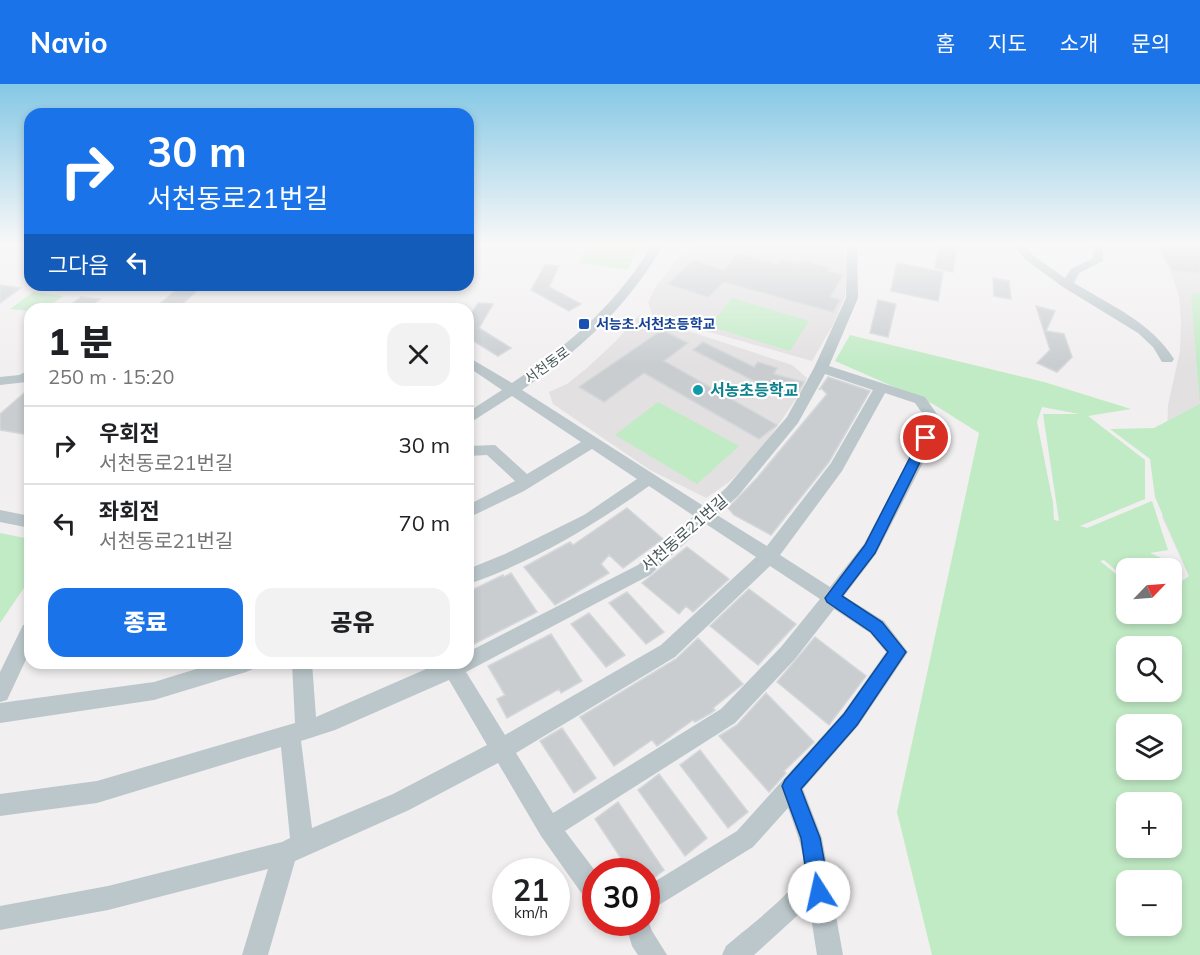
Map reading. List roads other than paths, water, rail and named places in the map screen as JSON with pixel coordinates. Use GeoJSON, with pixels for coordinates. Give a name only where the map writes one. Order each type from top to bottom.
{"type":"FeatureCollection","features":[{"type":"Feature","properties":{"kind":"street","name":"서천동로"},"geometry":{"type":"LineString","coordinates":[[474,415],[568,351],[637,284]]}},
{"type":"Feature","properties":{"kind":"street","name":"서천동로21번길"},"geometry":{"type":"LineString","coordinates":[[474,656],[644,570],[732,492],[793,420],[821,368],[852,298],[852,284]]}},
{"type":"Feature","properties":{"kind":"street"},"geometry":{"type":"LineString","coordinates":[[1067,285],[1145,332],[1165,351],[1167,359]]}},
{"type":"Feature","properties":{"kind":"street"},"geometry":{"type":"LineString","coordinates":[[474,365],[877,627],[898,652],[850,719],[745,839],[660,892]]}},
{"type":"Feature","properties":{"kind":"street"},"geometry":{"type":"LineString","coordinates":[[549,828],[728,716],[788,653],[870,549],[918,457],[934,420],[920,400],[821,368]]}},
{"type":"Feature","properties":{"kind":"street"},"geometry":{"type":"LineString","coordinates":[[0,381],[24,378]]}},
{"type":"Feature","properties":{"kind":"street"},"geometry":{"type":"LineString","coordinates":[[0,918],[108,898],[294,848],[401,802],[500,750],[668,651],[769,556],[837,467],[881,388]]}},
{"type":"Feature","properties":{"kind":"street"},"geometry":{"type":"LineString","coordinates":[[474,509],[526,482],[592,442]]}},
{"type":"Feature","properties":{"kind":"street"},"geometry":{"type":"LineString","coordinates":[[474,450],[490,449],[526,482]]}},
{"type":"Feature","properties":{"kind":"street"},"geometry":{"type":"LineString","coordinates":[[474,574],[511,559],[591,519],[649,478]]}},
{"type":"Feature","properties":{"kind":"street"},"geometry":{"type":"LineString","coordinates":[[0,516],[24,521]]}},
{"type":"Feature","properties":{"kind":"street"},"geometry":{"type":"LineString","coordinates":[[0,693],[24,643]]}},
{"type":"Feature","properties":{"kind":"street"},"geometry":{"type":"LineString","coordinates":[[0,713],[154,691],[226,669]]}},
{"type":"Feature","properties":{"kind":"street"},"geometry":{"type":"LineString","coordinates":[[255,955],[294,848],[302,669]]}},
{"type":"Feature","properties":{"kind":"street","name":"서천동로21번길"},"geometry":{"type":"LineString","coordinates":[[0,805],[98,792],[328,723],[448,669]]}},
{"type":"Feature","properties":{"kind":"street"},"geometry":{"type":"LineString","coordinates":[[461,669],[500,750],[549,828],[582,873]]}},
{"type":"Feature","properties":{"kind":"street"},"geometry":{"type":"LineString","coordinates":[[791,786],[810,838],[830,955]]}},
{"type":"Feature","properties":{"kind":"street"},"geometry":{"type":"LineString","coordinates":[[735,955],[802,895],[816,871]]}},
{"type":"Feature","properties":{"kind":"street"},"geometry":{"type":"LineString","coordinates":[[641,936],[654,955]]}},
{"type":"Feature","properties":{"kind":"place","name":"서능초.서천초등학교"},"geometry":{"type":"Point","coordinates":[584,324]}},
{"type":"Feature","properties":{"kind":"place","name":"서농초등학교"},"geometry":{"type":"Point","coordinates":[698,390]}}]}
